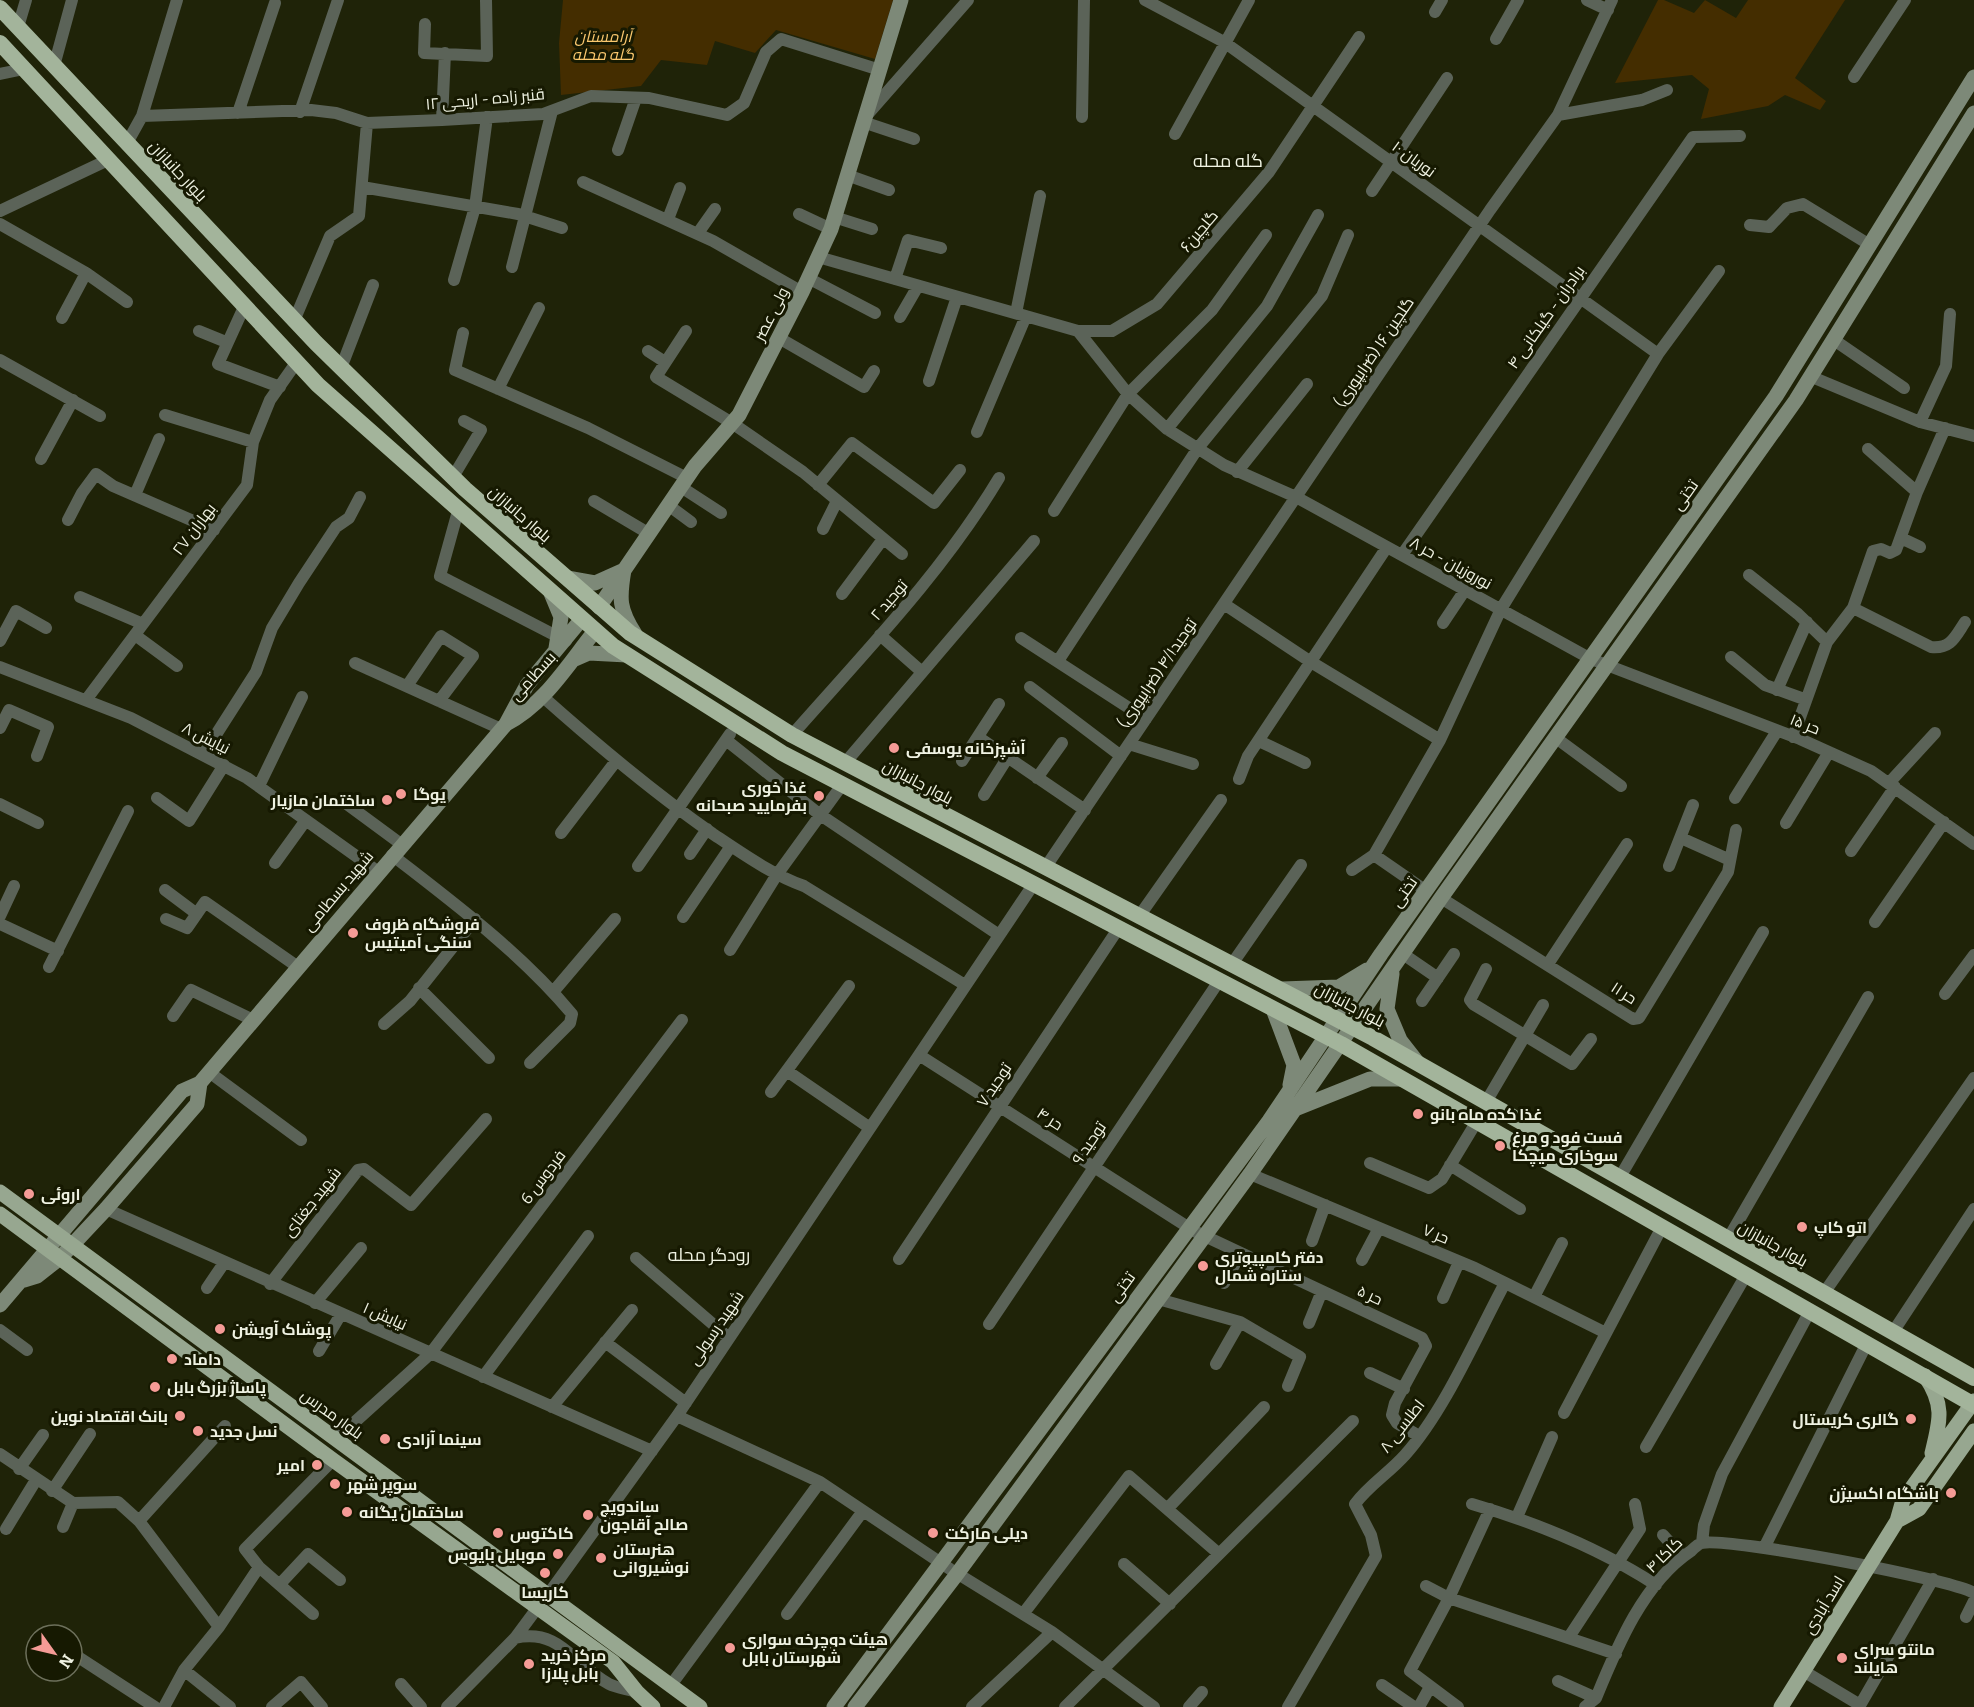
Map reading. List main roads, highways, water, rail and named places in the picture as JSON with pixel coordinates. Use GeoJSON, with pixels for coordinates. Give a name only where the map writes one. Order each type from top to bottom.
{"type":"FeatureCollection","features":[{"type":"Feature","properties":{"kind":"highway","name":"بلوار جانبازان"},"geometry":{"type":"LineString","coordinates":[[0,8],[294,321],[342,369],[453,477],[565,578],[636,637],[792,735],[1352,1027],[1974,1378]]}},
{"type":"Feature","properties":{"kind":"highway"},"geometry":{"type":"LineString","coordinates":[[0,43],[110,159],[243,308],[296,363],[581,620],[627,655],[735,724],[842,785],[1341,1044],[1973,1403]]}},
{"type":"Feature","properties":{"kind":"main road","name":"ولی عصر"},"geometry":{"type":"LineString","coordinates":[[599,607],[668,505],[732,423],[779,338],[832,223],[901,0]]}},
{"type":"Feature","properties":{"kind":"main road","name":"تختی"},"geometry":{"type":"LineString","coordinates":[[855,1707],[949,1569],[1195,1232],[1381,954],[1776,396],[1974,77]]}},
{"type":"Feature","properties":{"kind":"main road","name":"تختی"},"geometry":{"type":"LineString","coordinates":[[834,1707],[949,1569],[1158,1299],[1195,1232],[1250,1174],[1442,898],[1812,377],[1974,113]]}},
{"type":"Feature","properties":{"kind":"main road"},"geometry":{"type":"LineString","coordinates":[[565,578],[595,584],[624,570]]}},
{"type":"Feature","properties":{"kind":"main road"},"geometry":{"type":"LineString","coordinates":[[624,570],[620,604],[623,615],[636,637]]}},
{"type":"Feature","properties":{"kind":"main road"},"geometry":{"type":"LineString","coordinates":[[551,593],[561,617],[561,642]]}},
{"type":"Feature","properties":{"kind":"main road"},"geometry":{"type":"LineString","coordinates":[[581,620],[599,607]]}},
{"type":"Feature","properties":{"kind":"main road"},"geometry":{"type":"LineString","coordinates":[[595,631],[599,607]]}},
{"type":"Feature","properties":{"kind":"main road","name":"بسطامی"},"geometry":{"type":"LineString","coordinates":[[504,726],[527,685],[581,620]]}},
{"type":"Feature","properties":{"kind":"main road","name":"بسطامی"},"geometry":{"type":"LineString","coordinates":[[504,726],[524,713],[542,696],[595,631]]}},
{"type":"Feature","properties":{"kind":"main road"},"geometry":{"type":"LineString","coordinates":[[570,662],[589,653],[627,655]]}},
{"type":"Feature","properties":{"kind":"main road","name":"شهید بسطامی"},"geometry":{"type":"LineString","coordinates":[[66,1240],[182,1091],[204,1078],[504,726]]}},
{"type":"Feature","properties":{"kind":"main road"},"geometry":{"type":"LineString","coordinates":[[1282,990],[1339,987],[1363,974],[1381,954]]}},
{"type":"Feature","properties":{"kind":"main road"},"geometry":{"type":"LineString","coordinates":[[1393,969],[1387,1009],[1400,1040],[1418,1063]]}},
{"type":"Feature","properties":{"kind":"main road"},"geometry":{"type":"LineString","coordinates":[[1273,1009],[1294,1065],[1287,1095]]}},
{"type":"Feature","properties":{"kind":"main road","name":"شهید بسطامی"},"geometry":{"type":"LineString","coordinates":[[66,1240],[106,1209],[197,1104],[204,1078]]}},
{"type":"Feature","properties":{"kind":"main road"},"geometry":{"type":"LineString","coordinates":[[1295,1109],[1370,1078],[1402,1079]]}},
{"type":"Feature","properties":{"kind":"main road","name":"بلوار مدرس"},"geometry":{"type":"LineString","coordinates":[[0,1192],[336,1439],[542,1601],[613,1662],[637,1692],[653,1707]]}},
{"type":"Feature","properties":{"kind":"main road","name":"بلوار مدرس"},"geometry":{"type":"LineString","coordinates":[[0,1214],[333,1460],[671,1685],[700,1707]]}},
{"type":"Feature","properties":{"kind":"main road"},"geometry":{"type":"LineString","coordinates":[[0,1305],[24,1280],[37,1276],[66,1240]]}},
{"type":"Feature","properties":{"kind":"main road"},"geometry":{"type":"LineString","coordinates":[[1925,1376],[1936,1393],[1940,1408],[1930,1462]]}},
{"type":"Feature","properties":{"kind":"main road","name":"اسد آبادی"},"geometry":{"type":"LineString","coordinates":[[1781,1707],[1805,1672],[1897,1521],[1903,1500],[1973,1403]]}},
{"type":"Feature","properties":{"kind":"main road","name":"اسد آبادی"},"geometry":{"type":"LineString","coordinates":[[1897,1521],[1919,1509],[1974,1431]]}},
{"type":"Feature","properties":{"kind":"main road"},"geometry":{"type":"LineString","coordinates":[[1945,1472],[1974,1450]]}},
{"type":"Feature","properties":{"kind":"place","name":"آشپزخانه یوسفی"},"geometry":{"type":"Point","coordinates":[894,748]}},
{"type":"Feature","properties":{"kind":"place","name":"یوگا"},"geometry":{"type":"Point","coordinates":[401,794]}},
{"type":"Feature","properties":{"kind":"place","name":"غذا خوری بفرمایید صبحانه"},"geometry":{"type":"Point","coordinates":[819,796]}},
{"type":"Feature","properties":{"kind":"place","name":"ساختمان مازیار"},"geometry":{"type":"Point","coordinates":[387,800]}},
{"type":"Feature","properties":{"kind":"place","name":"فروشگاه ظروف سنگی آمیتیس"},"geometry":{"type":"Point","coordinates":[353,933]}},
{"type":"Feature","properties":{"kind":"place","name":"غذا کده ماه بانو"},"geometry":{"type":"Point","coordinates":[1418,1114]}},
{"type":"Feature","properties":{"kind":"place","name":"فست فود و مرغ سوخاری میچکا"},"geometry":{"type":"Point","coordinates":[1500,1146]}},
{"type":"Feature","properties":{"kind":"place","name":"اروئی"},"geometry":{"type":"Point","coordinates":[29,1194]}},
{"type":"Feature","properties":{"kind":"place","name":"اتو کاپ"},"geometry":{"type":"Point","coordinates":[1802,1227]}},
{"type":"Feature","properties":{"kind":"place","name":"دفتر کامپیوتری ستاره شمال"},"geometry":{"type":"Point","coordinates":[1203,1266]}},
{"type":"Feature","properties":{"kind":"place","name":"پوشاک آویشن"},"geometry":{"type":"Point","coordinates":[220,1329]}},
{"type":"Feature","properties":{"kind":"place","name":"داماد"},"geometry":{"type":"Point","coordinates":[172,1359]}},
{"type":"Feature","properties":{"kind":"place","name":"پاساژ بزرگ بابل"},"geometry":{"type":"Point","coordinates":[155,1387]}},
{"type":"Feature","properties":{"kind":"place","name":"بانک اقتصاد نوین"},"geometry":{"type":"Point","coordinates":[180,1416]}},
{"type":"Feature","properties":{"kind":"place","name":"گالری کریستال"},"geometry":{"type":"Point","coordinates":[1911,1419]}},
{"type":"Feature","properties":{"kind":"place","name":"نسل جدید"},"geometry":{"type":"Point","coordinates":[198,1431]}},
{"type":"Feature","properties":{"kind":"place","name":"سینما آزادی"},"geometry":{"type":"Point","coordinates":[385,1439]}},
{"type":"Feature","properties":{"kind":"place","name":"امیر"},"geometry":{"type":"Point","coordinates":[317,1465]}},
{"type":"Feature","properties":{"kind":"place","name":"سوپر شهر"},"geometry":{"type":"Point","coordinates":[335,1484]}},
{"type":"Feature","properties":{"kind":"place","name":"باشگاه اکسیژن"},"geometry":{"type":"Point","coordinates":[1951,1493]}},
{"type":"Feature","properties":{"kind":"place","name":"ساختمان یگانه"},"geometry":{"type":"Point","coordinates":[347,1512]}},
{"type":"Feature","properties":{"kind":"place","name":"ساندویچ صالح آقاجون"},"geometry":{"type":"Point","coordinates":[588,1515]}},
{"type":"Feature","properties":{"kind":"place","name":"کاکتوس"},"geometry":{"type":"Point","coordinates":[498,1533]}},
{"type":"Feature","properties":{"kind":"place","name":"دیلی مارکت"},"geometry":{"type":"Point","coordinates":[933,1533]}},
{"type":"Feature","properties":{"kind":"place","name":"موبایل بایوس"},"geometry":{"type":"Point","coordinates":[558,1554]}},
{"type":"Feature","properties":{"kind":"place","name":"هنرستان نوشیروانی"},"geometry":{"type":"Point","coordinates":[601,1558]}},
{"type":"Feature","properties":{"kind":"place","name":"کاریسا"},"geometry":{"type":"Point","coordinates":[545,1573]}},
{"type":"Feature","properties":{"kind":"place","name":"هیئت دوچرخه سواری شهرستان بابل"},"geometry":{"type":"Point","coordinates":[730,1648]}},
{"type":"Feature","properties":{"kind":"place","name":"مانتو سرای هایلند"},"geometry":{"type":"Point","coordinates":[1842,1658]}},
{"type":"Feature","properties":{"kind":"place","name":"مرکز خرید بابل پلازا"},"geometry":{"type":"Point","coordinates":[529,1664]}},
{"type":"Feature","properties":{"kind":"district","name":"گله محله"},"geometry":{"type":"Point","coordinates":[1228,161]}},
{"type":"Feature","properties":{"kind":"district","name":"رودگر محله"},"geometry":{"type":"Point","coordinates":[709,1255]}},
{"type":"Feature","properties":{"kind":"park label","name":"آرامستان گله محله"},"geometry":{"type":"Point","coordinates":[603,45]}}]}
